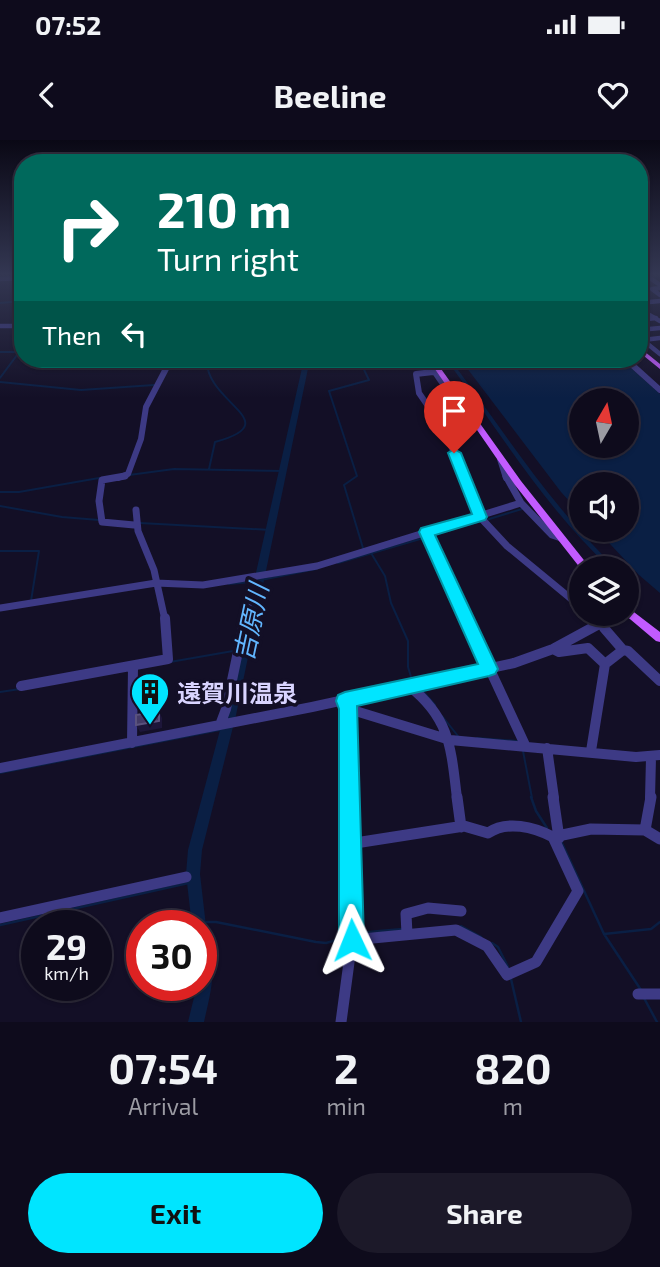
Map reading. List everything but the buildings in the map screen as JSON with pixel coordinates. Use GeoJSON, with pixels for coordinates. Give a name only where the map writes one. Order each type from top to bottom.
{"type":"FeatureCollection","features":[{"type":"Feature","properties":{"kind":"main road"},"geometry":{"type":"LineString","coordinates":[[434,368],[576,556]]}},
{"type":"Feature","properties":{"kind":"main road"},"geometry":{"type":"LineString","coordinates":[[639,621],[660,638]]}},
{"type":"Feature","properties":{"kind":"street"},"geometry":{"type":"LineString","coordinates":[[648,344],[660,354]]}},
{"type":"Feature","properties":{"kind":"street"},"geometry":{"type":"LineString","coordinates":[[653,348],[660,348]]}},
{"type":"Feature","properties":{"kind":"street"},"geometry":{"type":"LineString","coordinates":[[134,525],[102,522],[99,501],[102,481],[128,474],[141,439],[146,407],[166,368]]}},
{"type":"Feature","properties":{"kind":"street"},"geometry":{"type":"LineString","coordinates":[[426,368],[416,374],[418,393],[440,425],[463,470],[480,517],[507,547],[569,597]]}},
{"type":"Feature","properties":{"kind":"street"},"geometry":{"type":"LineString","coordinates":[[433,368],[443,384],[448,385]]}},
{"type":"Feature","properties":{"kind":"street"},"geometry":{"type":"LineString","coordinates":[[635,368],[660,390]]}},
{"type":"Feature","properties":{"kind":"street"},"geometry":{"type":"LineString","coordinates":[[500,459],[520,503],[552,534],[561,538]]}},
{"type":"Feature","properties":{"kind":"street"},"geometry":{"type":"LineString","coordinates":[[0,608],[156,583],[203,585],[317,566],[520,503]]}},
{"type":"Feature","properties":{"kind":"street"},"geometry":{"type":"LineString","coordinates":[[21,687],[133,667],[168,659],[170,656],[168,634],[152,563],[134,525],[136,510]]}},
{"type":"Feature","properties":{"kind":"street"},"geometry":{"type":"LineString","coordinates":[[426,532],[526,747]]}},
{"type":"Feature","properties":{"kind":"street"},"geometry":{"type":"LineString","coordinates":[[220,725],[226,709],[254,578]]}},
{"type":"Feature","properties":{"kind":"street"},"geometry":{"type":"LineString","coordinates":[[0,768],[220,725],[347,705],[409,686],[535,657],[595,626]]}},
{"type":"Feature","properties":{"kind":"street"},"geometry":{"type":"LineString","coordinates":[[604,628],[623,650],[628,651],[660,681]]}},
{"type":"Feature","properties":{"kind":"street"},"geometry":{"type":"LineString","coordinates":[[553,649],[559,652],[588,648],[605,664]]}},
{"type":"Feature","properties":{"kind":"street"},"geometry":{"type":"LineString","coordinates":[[591,751],[605,664],[623,650]]}},
{"type":"Feature","properties":{"kind":"street"},"geometry":{"type":"LineString","coordinates":[[132,743],[133,667]]}},
{"type":"Feature","properties":{"kind":"street"},"geometry":{"type":"LineString","coordinates":[[409,686],[422,696],[449,735],[461,827]]}},
{"type":"Feature","properties":{"kind":"street"},"geometry":{"type":"LineString","coordinates":[[347,705],[450,740],[656,757],[645,830]]}},
{"type":"Feature","properties":{"kind":"street"},"geometry":{"type":"LineString","coordinates":[[341,1022],[352,940],[347,705]]}},
{"type":"Feature","properties":{"kind":"street"},"geometry":{"type":"LineString","coordinates":[[352,940],[456,930],[471,934],[495,952],[507,975],[536,962],[548,946],[578,891],[556,837],[547,748]]}},
{"type":"Feature","properties":{"kind":"street"},"geometry":{"type":"LineString","coordinates":[[349,844],[461,827],[488,832],[493,832],[498,827],[537,828],[556,837],[591,829],[645,830],[660,839]]}},
{"type":"Feature","properties":{"kind":"street"},"geometry":{"type":"LineString","coordinates":[[0,918],[186,877]]}},
{"type":"Feature","properties":{"kind":"street"},"geometry":{"type":"LineString","coordinates":[[407,933],[406,914],[414,909],[461,911]]}},
{"type":"Feature","properties":{"kind":"street"},"geometry":{"type":"LineString","coordinates":[[638,994],[660,994]]}},
{"type":"Feature","properties":{"kind":"water"},"geometry":{"type":"Polygon","coordinates":[[[452,368],[456,368],[569,518],[569,526],[452,368]]]}},
{"type":"Feature","properties":{"kind":"water"},"geometry":{"type":"Polygon","coordinates":[[[467,368],[631,368],[660,394],[660,593],[639,575],[639,556],[621,556],[608,542],[639,542],[639,472],[569,472],[569,501],[467,368]]]}},
{"type":"Feature","properties":{"kind":"water"},"geometry":{"type":"Polygon","coordinates":[[[583,542],[590,542],[604,556],[597,556],[583,542]]]}},
{"type":"Feature","properties":{"kind":"waterway"},"geometry":{"type":"LineString","coordinates":[[0,352],[14,352]]}},
{"type":"Feature","properties":{"kind":"waterway"},"geometry":{"type":"LineString","coordinates":[[0,378],[14,359]]}},
{"type":"Feature","properties":{"kind":"waterway"},"geometry":{"type":"LineString","coordinates":[[209,368],[217,388],[238,410],[244,419],[245,427],[236,434],[215,442],[209,469]]}},
{"type":"Feature","properties":{"kind":"waterway","name":"吉原川"},"geometry":{"type":"LineString","coordinates":[[197,910],[193,874],[195,850],[230,715],[305,368]]}},
{"type":"Feature","properties":{"kind":"waterway"},"geometry":{"type":"LineString","coordinates":[[363,368],[369,380],[329,391],[357,476],[344,485],[363,548]]}},
{"type":"Feature","properties":{"kind":"waterway"},"geometry":{"type":"LineString","coordinates":[[0,382],[81,390],[154,385]]}},
{"type":"Feature","properties":{"kind":"waterway"},"geometry":{"type":"LineString","coordinates":[[129,475],[174,469],[283,471]]}},
{"type":"Feature","properties":{"kind":"waterway"},"geometry":{"type":"LineString","coordinates":[[0,492],[19,492],[99,478]]}},
{"type":"Feature","properties":{"kind":"waterway"},"geometry":{"type":"LineString","coordinates":[[0,506],[62,517],[99,520]]}},
{"type":"Feature","properties":{"kind":"waterway"},"geometry":{"type":"LineString","coordinates":[[486,520],[522,509]]}},
{"type":"Feature","properties":{"kind":"waterway"},"geometry":{"type":"LineString","coordinates":[[432,535],[481,521]]}},
{"type":"Feature","properties":{"kind":"waterway"},"geometry":{"type":"LineString","coordinates":[[140,523],[271,530]]}},
{"type":"Feature","properties":{"kind":"waterway"},"geometry":{"type":"LineString","coordinates":[[371,553],[427,537]]}},
{"type":"Feature","properties":{"kind":"waterway"},"geometry":{"type":"LineString","coordinates":[[0,551],[39,551],[31,601]]}},
{"type":"Feature","properties":{"kind":"waterway"},"geometry":{"type":"LineString","coordinates":[[338,563],[371,553]]}},
{"type":"Feature","properties":{"kind":"waterway"},"geometry":{"type":"LineString","coordinates":[[371,553],[385,576],[391,603],[408,641],[408,667],[412,680]]}},
{"type":"Feature","properties":{"kind":"waterway"},"geometry":{"type":"LineString","coordinates":[[256,581],[316,569]]}},
{"type":"Feature","properties":{"kind":"waterway"},"geometry":{"type":"LineString","coordinates":[[229,584],[251,582]]}},
{"type":"Feature","properties":{"kind":"waterway"},"geometry":{"type":"LineString","coordinates":[[170,662],[233,651]]}},
{"type":"Feature","properties":{"kind":"waterway"},"geometry":{"type":"LineString","coordinates":[[0,692],[20,689]]}},
{"type":"Feature","properties":{"kind":"waterway"},"geometry":{"type":"LineString","coordinates":[[421,689],[435,705]]}},
{"type":"Feature","properties":{"kind":"waterway"},"geometry":{"type":"LineString","coordinates":[[442,716],[458,736]]}},
{"type":"Feature","properties":{"kind":"waterway"},"geometry":{"type":"LineString","coordinates":[[0,773],[225,729]]}},
{"type":"Feature","properties":{"kind":"waterway"},"geometry":{"type":"LineString","coordinates":[[477,738],[517,741]]}},
{"type":"Feature","properties":{"kind":"waterway"},"geometry":{"type":"LineString","coordinates":[[523,751],[532,798]]}},
{"type":"Feature","properties":{"kind":"waterway"},"geometry":{"type":"LineString","coordinates":[[531,797],[547,828]]}},
{"type":"Feature","properties":{"kind":"waterway"},"geometry":{"type":"LineString","coordinates":[[561,841],[604,934]]}},
{"type":"Feature","properties":{"kind":"waterway"},"geometry":{"type":"LineString","coordinates":[[0,925],[193,882]]}},
{"type":"Feature","properties":{"kind":"waterway"},"geometry":{"type":"LineString","coordinates":[[217,922],[316,942],[326,943],[348,937]]}},
{"type":"Feature","properties":{"kind":"waterway"},"geometry":{"type":"LineString","coordinates":[[604,934],[651,929],[660,922]]}},
{"type":"Feature","properties":{"kind":"waterway"},"geometry":{"type":"LineString","coordinates":[[461,926],[481,937]]}},
{"type":"Feature","properties":{"kind":"waterway"},"geometry":{"type":"LineString","coordinates":[[357,933],[403,929]]}},
{"type":"Feature","properties":{"kind":"waterway"},"geometry":{"type":"LineString","coordinates":[[604,934],[641,990]]}},
{"type":"Feature","properties":{"kind":"waterway"},"geometry":{"type":"LineString","coordinates":[[492,943],[498,947],[508,967]]}},
{"type":"Feature","properties":{"kind":"waterway"},"geometry":{"type":"LineString","coordinates":[[511,979],[521,1022]]}},
{"type":"Feature","properties":{"kind":"waterway"},"geometry":{"type":"LineString","coordinates":[[644,998],[657,1022]]}},
{"type":"Feature","properties":{"kind":"waterway","name":"吉原川"},"geometry":{"type":"LineString","coordinates":[[196,1022],[201,1001]]}},
{"type":"Feature","properties":{"kind":"place","name":"遠賀川温泉"},"geometry":{"type":"Point","coordinates":[150,726]}},
{"type":"Feature","properties":{"kind":"route"},"geometry":{"type":"LineString","coordinates":[[352,940],[349,709],[345,701],[489,669],[426,532],[480,517],[454,453]]}}]}
